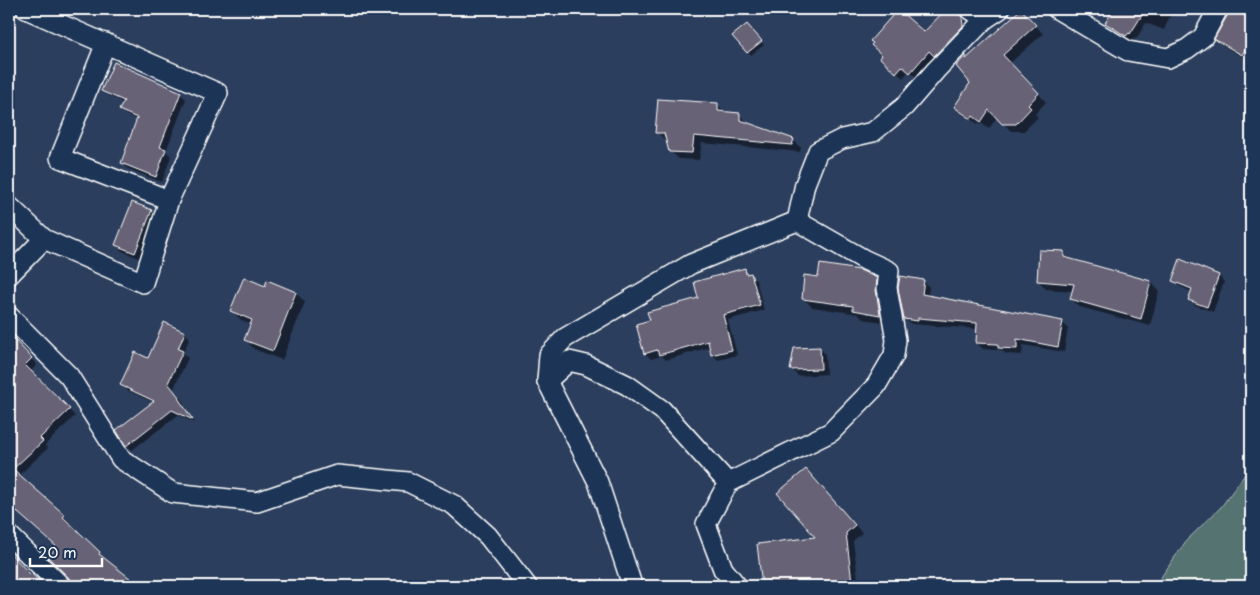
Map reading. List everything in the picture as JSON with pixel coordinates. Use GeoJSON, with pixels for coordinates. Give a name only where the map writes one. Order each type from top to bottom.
{"type":"FeatureCollection","features":[{"type":"Feature","properties":{"kind":"street"},"geometry":{"type":"LineString","coordinates":[[9,206],[44,239],[143,283],[169,200],[218,93],[26,9]]}},
{"type":"Feature","properties":{"kind":"street"},"geometry":{"type":"LineString","coordinates":[[1057,9],[1128,51],[1168,58],[1188,49],[1203,37],[1218,9]]}},
{"type":"Feature","properties":{"kind":"street"},"geometry":{"type":"LineString","coordinates":[[798,221],[805,184],[818,151],[842,139],[873,132],[904,107],[985,12]]}},
{"type":"Feature","properties":{"kind":"street"},"geometry":{"type":"LineString","coordinates":[[106,44],[60,158],[169,200]]}},
{"type":"Feature","properties":{"kind":"street"},"geometry":{"type":"LineString","coordinates":[[630,586],[631,582],[598,482],[547,381],[549,355],[566,338],[692,264],[798,221]]}},
{"type":"Feature","properties":{"kind":"street"},"geometry":{"type":"LineString","coordinates":[[736,586],[723,569],[706,524],[728,483],[831,432],[876,386],[894,355],[896,340],[887,288],[890,271],[865,260],[798,221]]}},
{"type":"Feature","properties":{"kind":"street"},"geometry":{"type":"LineString","coordinates":[[9,275],[44,239]]}},
{"type":"Feature","properties":{"kind":"street"},"geometry":{"type":"LineString","coordinates":[[9,316],[69,376],[121,458],[173,492],[257,502],[337,474],[408,482],[454,505],[488,536],[527,586]]}},
{"type":"Feature","properties":{"kind":"street"},"geometry":{"type":"LineString","coordinates":[[547,381],[569,361],[586,365],[627,385],[662,410],[694,442],[728,483]]}},
{"type":"Feature","properties":{"kind":"street"},"geometry":{"type":"LineString","coordinates":[[9,535],[61,586]]}},
{"type":"Feature","properties":{"kind":"green space"},"geometry":{"type":"Polygon","coordinates":[[[1251,466],[1251,586],[1155,586],[1186,541],[1221,507],[1251,466]]]}},
{"type":"Feature","properties":{"kind":"building"},"geometry":{"type":"Polygon","coordinates":[[[898,9],[924,32],[946,9],[953,9],[962,17],[963,26],[934,56],[929,51],[910,73],[902,66],[896,73],[880,58],[882,55],[871,45],[873,43],[870,41],[898,9]]]}},
{"type":"Feature","properties":{"kind":"building"},"geometry":{"type":"Polygon","coordinates":[[[1021,9],[1036,25],[1003,55],[1039,93],[1028,105],[1031,108],[1016,124],[1002,124],[989,110],[981,122],[973,116],[971,119],[954,107],[970,83],[956,66],[966,55],[966,59],[1021,9]]]}},
{"type":"Feature","properties":{"kind":"building"},"geometry":{"type":"Polygon","coordinates":[[[1114,9],[1146,9],[1130,34],[1126,36],[1105,23],[1114,9]]]}},
{"type":"Feature","properties":{"kind":"building"},"geometry":{"type":"Polygon","coordinates":[[[1231,9],[1251,19],[1251,38],[1242,55],[1214,39],[1231,9]]]}},
{"type":"Feature","properties":{"kind":"building"},"geometry":{"type":"Polygon","coordinates":[[[747,24],[762,41],[747,53],[732,36],[747,24]]]}},
{"type":"Feature","properties":{"kind":"building"},"geometry":{"type":"Polygon","coordinates":[[[114,62],[181,92],[160,147],[166,149],[156,177],[121,163],[137,118],[119,110],[124,101],[101,91],[114,62]]]}},
{"type":"Feature","properties":{"kind":"building"},"geometry":{"type":"Polygon","coordinates":[[[658,99],[718,103],[718,111],[740,113],[740,120],[794,139],[792,145],[694,136],[692,153],[669,152],[664,133],[655,133],[658,99]]]}},
{"type":"Feature","properties":{"kind":"building"},"geometry":{"type":"Polygon","coordinates":[[[132,202],[152,210],[135,253],[115,245],[132,202]]]}},
{"type":"Feature","properties":{"kind":"building"},"geometry":{"type":"Polygon","coordinates":[[[1039,250],[1064,251],[1064,257],[1151,281],[1141,319],[1070,299],[1074,284],[1037,281],[1039,250]]]}},
{"type":"Feature","properties":{"kind":"building"},"geometry":{"type":"Polygon","coordinates":[[[1180,259],[1219,275],[1207,307],[1188,300],[1192,289],[1172,281],[1180,259]]]}},
{"type":"Feature","properties":{"kind":"building"},"geometry":{"type":"Polygon","coordinates":[[[820,264],[860,270],[877,278],[876,290],[880,315],[853,310],[853,306],[802,299],[804,275],[818,277],[820,264]]]}},
{"type":"Feature","properties":{"kind":"building"},"geometry":{"type":"Polygon","coordinates":[[[745,268],[746,274],[751,273],[760,305],[723,315],[732,350],[711,355],[708,341],[659,355],[657,350],[644,354],[636,324],[650,320],[647,312],[698,298],[694,282],[745,268]]]}},
{"type":"Feature","properties":{"kind":"building"},"geometry":{"type":"Polygon","coordinates":[[[900,276],[924,280],[922,294],[1063,321],[1058,347],[1017,339],[1017,349],[998,348],[998,344],[976,343],[977,323],[918,318],[918,321],[904,319],[898,288],[900,276]]]}},
{"type":"Feature","properties":{"kind":"building"},"geometry":{"type":"Polygon","coordinates":[[[244,277],[265,286],[267,280],[296,292],[273,351],[244,340],[252,320],[230,311],[244,277]]]}},
{"type":"Feature","properties":{"kind":"building"},"geometry":{"type":"Polygon","coordinates":[[[164,322],[185,332],[178,349],[183,351],[168,383],[193,420],[172,410],[126,446],[116,430],[154,401],[120,385],[135,352],[148,358],[164,322]]]}},
{"type":"Feature","properties":{"kind":"building"},"geometry":{"type":"Polygon","coordinates":[[[9,334],[32,358],[25,365],[70,409],[40,438],[43,441],[13,469],[65,515],[63,517],[100,552],[99,554],[140,586],[72,586],[69,578],[48,557],[57,547],[9,505],[9,334]]]}},
{"type":"Feature","properties":{"kind":"building"},"geometry":{"type":"Polygon","coordinates":[[[820,347],[821,369],[790,370],[794,348],[820,347]]]}},
{"type":"Feature","properties":{"kind":"building"},"geometry":{"type":"Polygon","coordinates":[[[806,469],[855,525],[846,533],[852,582],[815,586],[762,586],[757,544],[815,537],[777,493],[806,469]]]}},
{"type":"Feature","properties":{"kind":"building"},"geometry":{"type":"Polygon","coordinates":[[[9,552],[31,575],[45,586],[9,586],[9,552]]]}}]}
